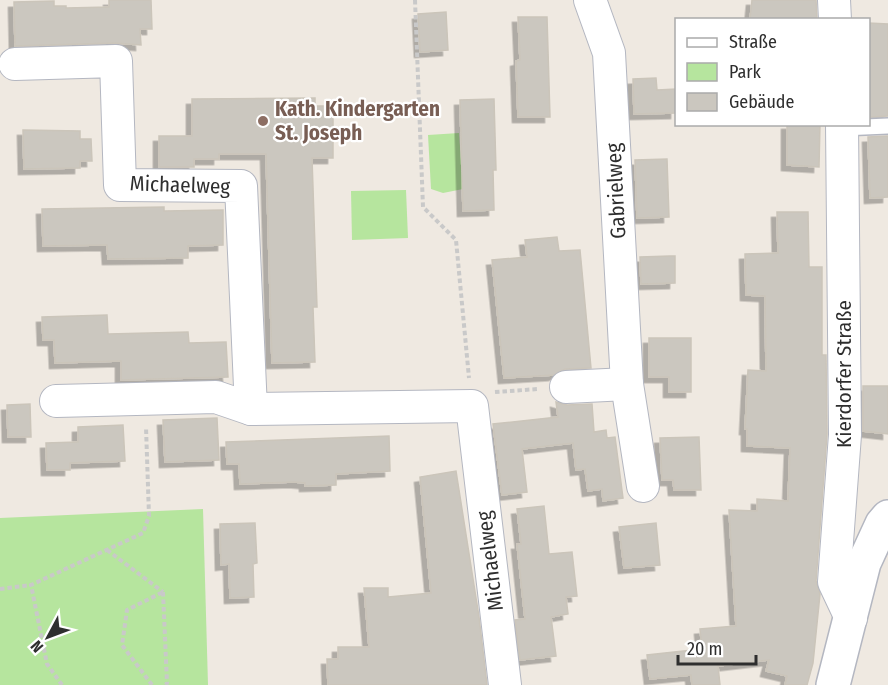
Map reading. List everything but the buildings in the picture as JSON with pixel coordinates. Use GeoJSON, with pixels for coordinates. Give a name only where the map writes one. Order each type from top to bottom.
{"type":"FeatureCollection","features":[{"type":"Feature","properties":{"kind":"street","name":"Gabrielweg"},"geometry":{"type":"LineString","coordinates":[[590,0],[609,53],[627,384],[643,486]]}},
{"type":"Feature","properties":{"kind":"street"},"geometry":{"type":"LineString","coordinates":[[834,0],[836,18]]}},
{"type":"Feature","properties":{"kind":"street","name":"Michaelweg"},"geometry":{"type":"LineString","coordinates":[[15,64],[116,61],[120,184],[241,186],[251,409]]}},
{"type":"Feature","properties":{"kind":"street","name":"Kierdorfer Straße"},"geometry":{"type":"LineString","coordinates":[[842,126],[845,435],[834,582],[851,618]]}},
{"type":"Feature","properties":{"kind":"street"},"geometry":{"type":"LineString","coordinates":[[566,387],[627,384]]}},
{"type":"Feature","properties":{"kind":"street"},"geometry":{"type":"LineString","coordinates":[[56,401],[216,397],[251,409],[471,400]]}},
{"type":"Feature","properties":{"kind":"street","name":"Michaelweg"},"geometry":{"type":"LineString","coordinates":[[471,400],[505,685]]}},
{"type":"Feature","properties":{"kind":"street"},"geometry":{"type":"LineString","coordinates":[[833,685],[864,563],[882,524],[888,517]]}},
{"type":"Feature","properties":{"kind":"lane"},"geometry":{"type":"LineString","coordinates":[[842,126],[888,126]]}},
{"type":"Feature","properties":{"kind":"path"},"geometry":{"type":"LineString","coordinates":[[415,0],[423,207],[456,240],[471,400],[566,387]]}},
{"type":"Feature","properties":{"kind":"path"},"geometry":{"type":"LineString","coordinates":[[0,589],[31,585],[143,533],[149,516],[145,399]]}},
{"type":"Feature","properties":{"kind":"path"},"geometry":{"type":"LineString","coordinates":[[107,550],[163,592]]}},
{"type":"Feature","properties":{"kind":"path"},"geometry":{"type":"LineString","coordinates":[[31,585],[47,664],[62,685]]}},
{"type":"Feature","properties":{"kind":"path"},"geometry":{"type":"LineString","coordinates":[[152,685],[122,645],[127,610],[163,592]]}},
{"type":"Feature","properties":{"kind":"path"},"geometry":{"type":"LineString","coordinates":[[163,592],[166,685]]}},
{"type":"Feature","properties":{"kind":"green space"},"geometry":{"type":"Polygon","coordinates":[[[459,133],[463,189],[443,193],[431,189],[428,135],[459,133]]]}},
{"type":"Feature","properties":{"kind":"green space"},"geometry":{"type":"Polygon","coordinates":[[[406,190],[408,238],[352,240],[351,191],[406,190]]]}},
{"type":"Feature","properties":{"kind":"green space"},"geometry":{"type":"Polygon","coordinates":[[[203,509],[208,685],[0,685],[0,518],[203,509]]]}},
{"type":"Feature","properties":{"kind":"place","name":"Kath. Kindergarten St. Joseph"},"geometry":{"type":"Point","coordinates":[263,121]}}]}
